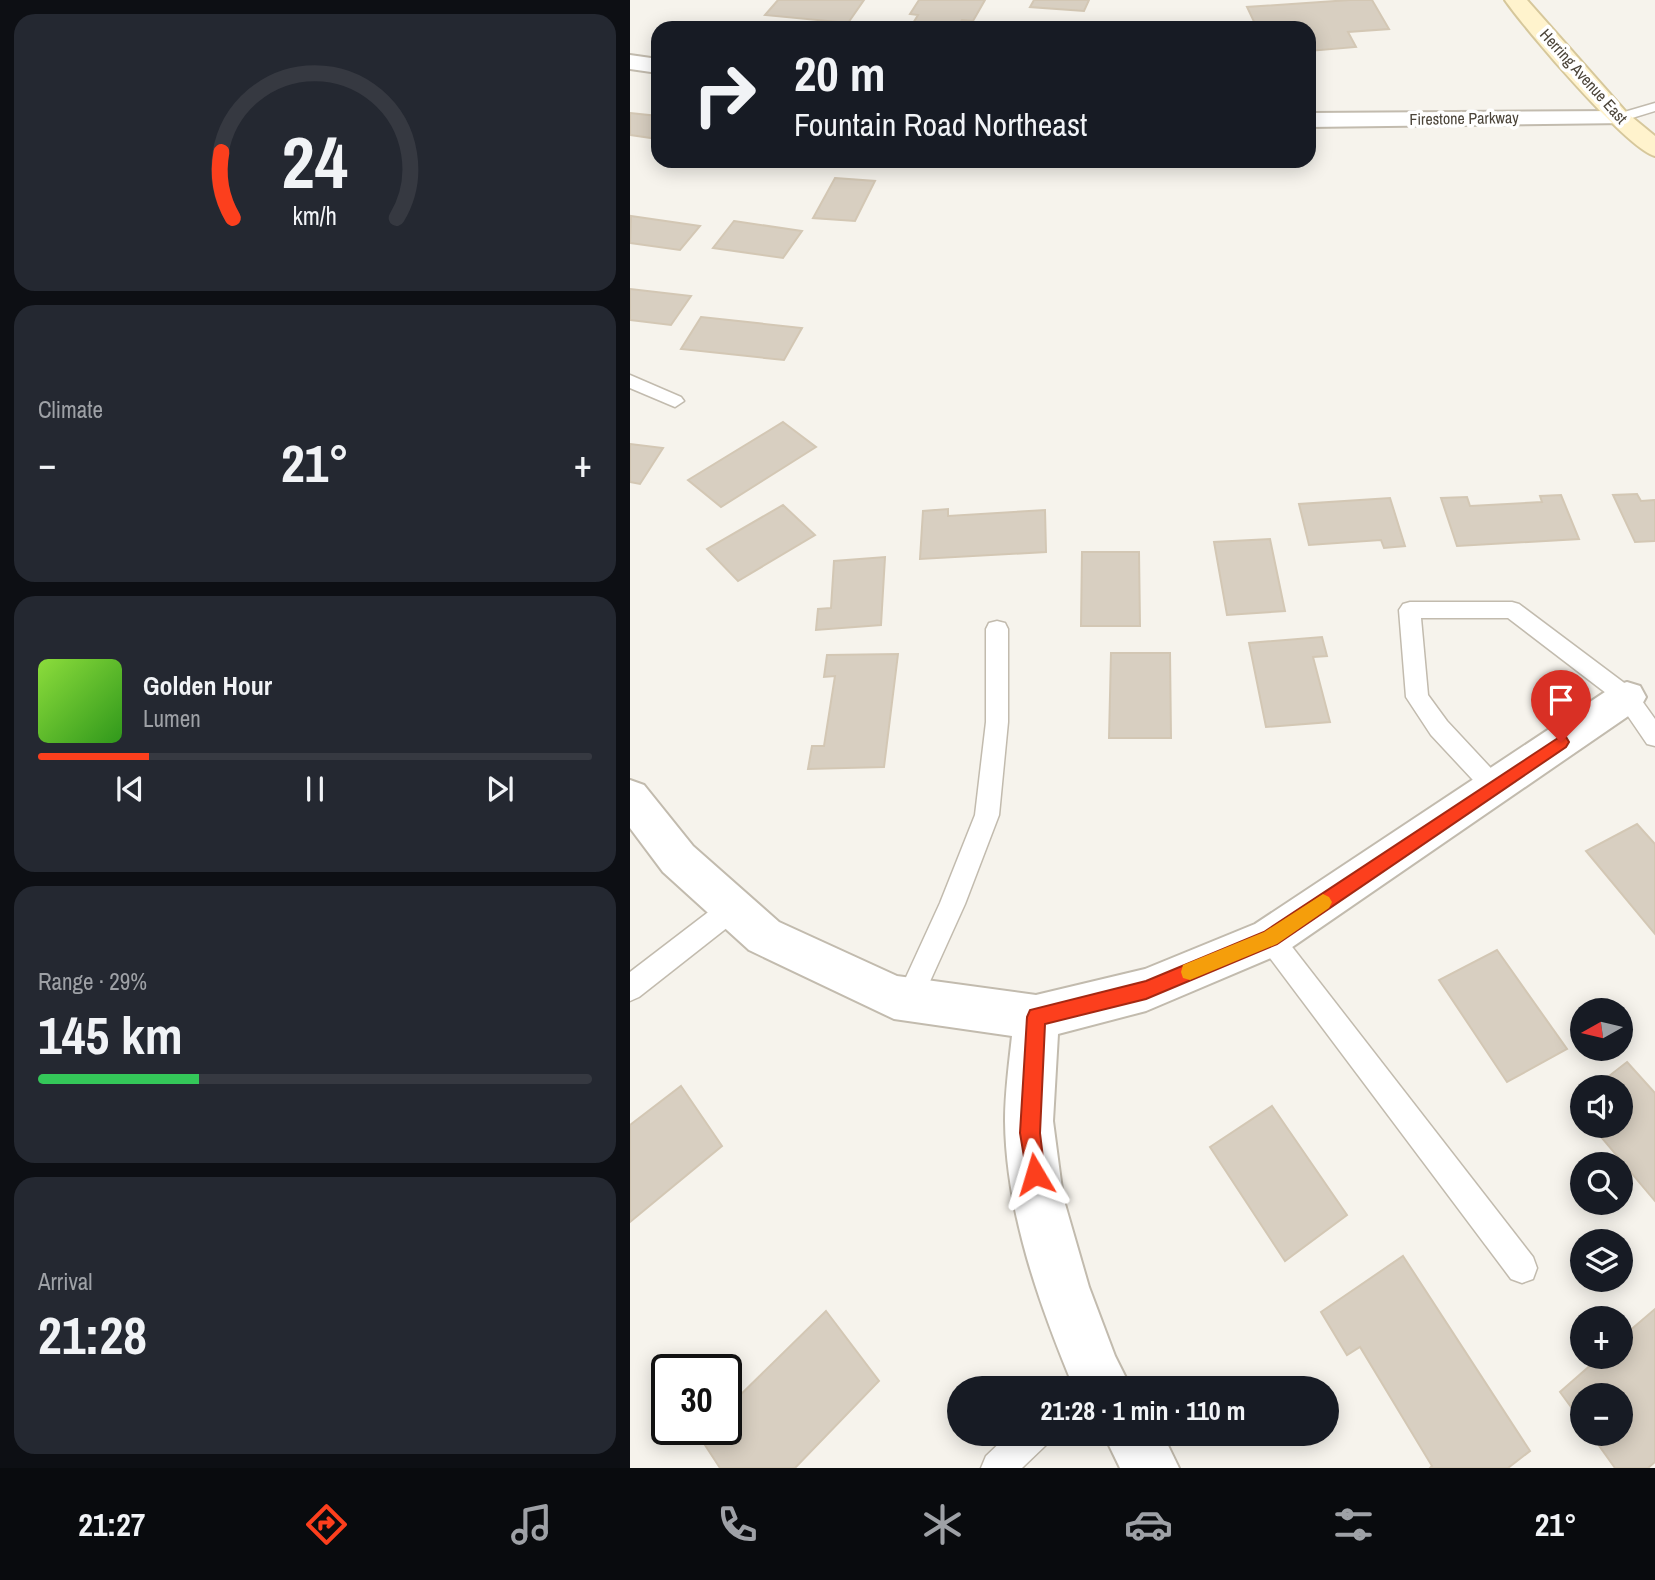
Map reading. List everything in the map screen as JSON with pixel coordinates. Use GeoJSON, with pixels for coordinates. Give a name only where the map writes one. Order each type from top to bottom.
{"type":"FeatureCollection","features":[{"type":"Feature","properties":{"kind":"main road","name":"Herring Avenue East"},"geometry":{"type":"LineString","coordinates":[[1516,0],[1619,118],[1655,149]]}},
{"type":"Feature","properties":{"kind":"street"},"geometry":{"type":"LineString","coordinates":[[630,62],[651,64]]}},
{"type":"Feature","properties":{"kind":"street","name":"Firestone Parkway"},"geometry":{"type":"LineString","coordinates":[[1316,120],[1619,118]]}},
{"type":"Feature","properties":{"kind":"street"},"geometry":{"type":"LineString","coordinates":[[630,797],[678,859],[764,936],[894,997],[1036,1017],[1146,990],[1270,938],[1627,698]]}},
{"type":"Feature","properties":{"kind":"street"},"geometry":{"type":"LineString","coordinates":[[1036,1017],[1030,1133],[1037,1194],[1060,1282],[1091,1376]]}},
{"type":"Feature","properties":{"kind":"street"},"geometry":{"type":"LineString","coordinates":[[1138,1446],[1151,1468]]}},
{"type":"Feature","properties":{"kind":"lane"},"geometry":{"type":"LineString","coordinates":[[1619,118],[1655,107]]}},
{"type":"Feature","properties":{"kind":"lane"},"geometry":{"type":"LineString","coordinates":[[630,381],[675,401]]}},
{"type":"Feature","properties":{"kind":"lane"},"geometry":{"type":"LineString","coordinates":[[1494,787],[1439,728],[1418,697],[1410,610],[1511,610],[1627,698],[1655,737]]}},
{"type":"Feature","properties":{"kind":"lane"},"geometry":{"type":"LineString","coordinates":[[909,999],[952,904],[987,814],[997,723],[997,629]]}},
{"type":"Feature","properties":{"kind":"lane"},"geometry":{"type":"LineString","coordinates":[[630,988],[733,908]]}},
{"type":"Feature","properties":{"kind":"lane"},"geometry":{"type":"LineString","coordinates":[[1270,938],[1522,1268]]}},
{"type":"Feature","properties":{"kind":"lane"},"geometry":{"type":"LineString","coordinates":[[998,1468],[1021,1446]]}},
{"type":"Feature","properties":{"kind":"building"},"geometry":{"type":"Polygon","coordinates":[[[778,0],[864,0],[849,21],[765,15],[778,0]]]}},
{"type":"Feature","properties":{"kind":"building"},"geometry":{"type":"Polygon","coordinates":[[[919,0],[985,0],[973,21],[914,21],[918,15],[910,14],[919,0]]]}},
{"type":"Feature","properties":{"kind":"building"},"geometry":{"type":"Polygon","coordinates":[[[1034,0],[1089,0],[1084,11],[1030,7],[1034,0]]]}},
{"type":"Feature","properties":{"kind":"building"},"geometry":{"type":"Polygon","coordinates":[[[1372,0],[1389,29],[1348,32],[1356,47],[1316,50],[1316,21],[1254,21],[1247,7],[1372,0]]]}},
{"type":"Feature","properties":{"kind":"building"},"geometry":{"type":"Polygon","coordinates":[[[630,113],[651,115],[651,138],[630,135],[630,113]]]}},
{"type":"Feature","properties":{"kind":"building"},"geometry":{"type":"Polygon","coordinates":[[[835,178],[875,181],[855,221],[813,218],[835,178]]]}},
{"type":"Feature","properties":{"kind":"building"},"geometry":{"type":"Polygon","coordinates":[[[631,216],[700,226],[680,250],[630,243],[631,216]]]}},
{"type":"Feature","properties":{"kind":"building"},"geometry":{"type":"Polygon","coordinates":[[[734,221],[802,231],[783,258],[713,248],[734,221]]]}},
{"type":"Feature","properties":{"kind":"building"},"geometry":{"type":"Polygon","coordinates":[[[630,289],[691,296],[671,325],[630,320],[630,289]]]}},
{"type":"Feature","properties":{"kind":"building"},"geometry":{"type":"Polygon","coordinates":[[[701,317],[802,328],[784,360],[681,349],[701,317]]]}},
{"type":"Feature","properties":{"kind":"building"},"geometry":{"type":"Polygon","coordinates":[[[783,422],[816,447],[721,507],[688,480],[783,422]]]}},
{"type":"Feature","properties":{"kind":"building"},"geometry":{"type":"Polygon","coordinates":[[[630,444],[663,448],[640,484],[630,482],[630,444]]]}},
{"type":"Feature","properties":{"kind":"building"},"geometry":{"type":"Polygon","coordinates":[[[1637,494],[1641,501],[1655,500],[1655,541],[1635,542],[1613,495],[1637,494]]]}},
{"type":"Feature","properties":{"kind":"building"},"geometry":{"type":"Polygon","coordinates":[[[1561,495],[1579,539],[1457,546],[1441,498],[1467,497],[1470,506],[1542,502],[1540,496],[1561,495]]]}},
{"type":"Feature","properties":{"kind":"building"},"geometry":{"type":"Polygon","coordinates":[[[1390,498],[1405,546],[1384,548],[1381,540],[1309,545],[1299,504],[1390,498]]]}},
{"type":"Feature","properties":{"kind":"building"},"geometry":{"type":"Polygon","coordinates":[[[783,505],[815,535],[738,581],[707,549],[783,505]]]}},
{"type":"Feature","properties":{"kind":"building"},"geometry":{"type":"Polygon","coordinates":[[[948,509],[948,516],[1045,510],[1046,552],[920,559],[923,511],[948,509]]]}},
{"type":"Feature","properties":{"kind":"building"},"geometry":{"type":"Polygon","coordinates":[[[1270,539],[1285,611],[1227,615],[1214,542],[1270,539]]]}},
{"type":"Feature","properties":{"kind":"building"},"geometry":{"type":"Polygon","coordinates":[[[1082,552],[1139,552],[1140,626],[1081,626],[1082,552]]]}},
{"type":"Feature","properties":{"kind":"building"},"geometry":{"type":"Polygon","coordinates":[[[885,557],[881,625],[816,630],[818,609],[831,608],[834,561],[885,557]]]}},
{"type":"Feature","properties":{"kind":"building"},"geometry":{"type":"Polygon","coordinates":[[[1322,637],[1327,656],[1313,657],[1330,722],[1266,727],[1249,643],[1322,637]]]}},
{"type":"Feature","properties":{"kind":"building"},"geometry":{"type":"Polygon","coordinates":[[[1111,653],[1170,653],[1171,738],[1109,738],[1111,653]]]}},
{"type":"Feature","properties":{"kind":"building"},"geometry":{"type":"Polygon","coordinates":[[[898,654],[884,767],[808,769],[812,746],[824,746],[835,676],[824,677],[827,655],[898,654]]]}},
{"type":"Feature","properties":{"kind":"building"},"geometry":{"type":"Polygon","coordinates":[[[1637,824],[1655,844],[1655,934],[1586,851],[1637,824]]]}},
{"type":"Feature","properties":{"kind":"building"},"geometry":{"type":"Polygon","coordinates":[[[1497,950],[1567,1049],[1507,1082],[1439,980],[1497,950]]]}},
{"type":"Feature","properties":{"kind":"building"},"geometry":{"type":"Polygon","coordinates":[[[1627,1062],[1655,1093],[1655,1201],[1633,1175],[1633,1152],[1614,1152],[1602,1138],[1633,1138],[1633,1075],[1610,1075],[1627,1062]]]}},
{"type":"Feature","properties":{"kind":"building"},"geometry":{"type":"Polygon","coordinates":[[[681,1086],[722,1146],[630,1222],[630,1125],[681,1086]]]}},
{"type":"Feature","properties":{"kind":"building"},"geometry":{"type":"Polygon","coordinates":[[[1272,1106],[1347,1215],[1285,1261],[1210,1147],[1272,1106]]]}},
{"type":"Feature","properties":{"kind":"building"},"geometry":{"type":"Polygon","coordinates":[[[1403,1256],[1530,1451],[1508,1468],[1430,1468],[1432,1466],[1360,1347],[1347,1355],[1321,1312],[1403,1256]]]}},
{"type":"Feature","properties":{"kind":"building"},"geometry":{"type":"Polygon","coordinates":[[[1655,1309],[1655,1462],[1648,1468],[1615,1468],[1599,1446],[1633,1446],[1633,1383],[1570,1383],[1586,1369],[1633,1369],[1633,1328],[1655,1309]]]}},
{"type":"Feature","properties":{"kind":"building"},"geometry":{"type":"Polygon","coordinates":[[[826,1311],[879,1381],[795,1468],[720,1468],[705,1445],[742,1445],[742,1393],[826,1311]]]}},
{"type":"Feature","properties":{"kind":"building"},"geometry":{"type":"Polygon","coordinates":[[[1570,1383],[1570,1406],[1560,1392],[1570,1383]]]}},
{"type":"Feature","properties":{"kind":"slow traffic"},"geometry":{"type":"LineString","coordinates":[[1190,972],[1270,938],[1323,902]]}},
{"type":"Feature","properties":{"kind":"route"},"geometry":{"type":"LineString","coordinates":[[1035,1174],[1030,1133],[1036,1017],[1146,990],[1270,938],[1561,742]]}}]}
